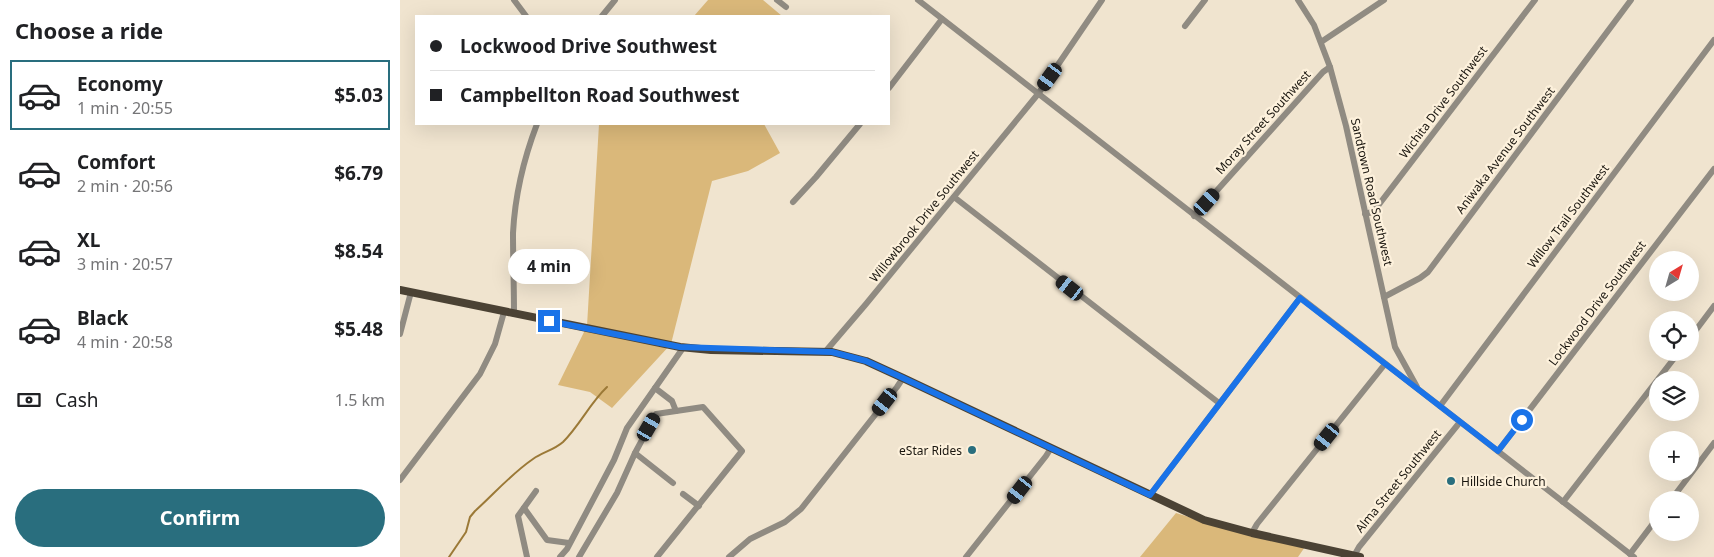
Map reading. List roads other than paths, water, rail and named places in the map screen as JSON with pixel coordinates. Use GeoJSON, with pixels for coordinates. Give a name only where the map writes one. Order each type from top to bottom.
{"type":"FeatureCollection","features":[{"type":"Feature","properties":{"kind":"main road"},"geometry":{"type":"LineString","coordinates":[[400,290],[683,348],[825,352],[866,361],[1204,520],[1252,533],[1357,556]]}},
{"type":"Feature","properties":{"kind":"street"},"geometry":{"type":"LineString","coordinates":[[514,0],[525,15]]}},
{"type":"Feature","properties":{"kind":"street"},"geometry":{"type":"LineString","coordinates":[[603,15],[616,0]]}},
{"type":"Feature","properties":{"kind":"street"},"geometry":{"type":"LineString","coordinates":[[777,0],[786,7]]}},
{"type":"Feature","properties":{"kind":"street"},"geometry":{"type":"LineString","coordinates":[[918,0],[1632,555],[1649,530]]}},
{"type":"Feature","properties":{"kind":"street"},"geometry":{"type":"LineString","coordinates":[[1185,26],[1205,0]]}},
{"type":"Feature","properties":{"kind":"street","name":"Sandtown Road Southwest"},"geometry":{"type":"LineString","coordinates":[[1298,0],[1314,25],[1330,66],[1346,126],[1395,347],[1418,390]]}},
{"type":"Feature","properties":{"kind":"street"},"geometry":{"type":"LineString","coordinates":[[1321,42],[1384,0]]}},
{"type":"Feature","properties":{"kind":"street","name":"Wichita Drive Southwest"},"geometry":{"type":"LineString","coordinates":[[1366,214],[1377,207],[1534,0]]}},
{"type":"Feature","properties":{"kind":"street","name":"Aniwaka Avenue Southwest"},"geometry":{"type":"LineString","coordinates":[[1384,296],[1428,272],[1631,0]]}},
{"type":"Feature","properties":{"kind":"street","name":"Willowbrook Drive Southwest"},"geometry":{"type":"LineString","coordinates":[[825,352],[1038,94],[1100,1]]}},
{"type":"Feature","properties":{"kind":"street"},"geometry":{"type":"LineString","coordinates":[[890,87],[942,19]]}},
{"type":"Feature","properties":{"kind":"street","name":"Willow Trail Southwest"},"geometry":{"type":"LineString","coordinates":[[1440,406],[1714,40]]}},
{"type":"Feature","properties":{"kind":"street","name":"Moray Street Southwest"},"geometry":{"type":"LineString","coordinates":[[1194,216],[1330,66]]}},
{"type":"Feature","properties":{"kind":"street"},"geometry":{"type":"LineString","coordinates":[[514,314],[513,231],[516,203],[522,173],[537,125]]}},
{"type":"Feature","properties":{"kind":"street"},"geometry":{"type":"LineString","coordinates":[[793,202],[859,125]]}},
{"type":"Feature","properties":{"kind":"street","name":"Lockwood Drive Southwest"},"geometry":{"type":"LineString","coordinates":[[1498,451],[1711,178],[1714,169]]}},
{"type":"Feature","properties":{"kind":"street"},"geometry":{"type":"LineString","coordinates":[[954,197],[1219,403]]}},
{"type":"Feature","properties":{"kind":"street"},"geometry":{"type":"LineString","coordinates":[[400,334],[411,292]]}},
{"type":"Feature","properties":{"kind":"street"},"geometry":{"type":"LineString","coordinates":[[1150,495],[1300,298]]}},
{"type":"Feature","properties":{"kind":"street"},"geometry":{"type":"LineString","coordinates":[[1699,326],[1714,306]]}},
{"type":"Feature","properties":{"kind":"street"},"geometry":{"type":"LineString","coordinates":[[400,480],[480,374],[495,344],[504,312]]}},
{"type":"Feature","properties":{"kind":"street"},"geometry":{"type":"LineString","coordinates":[[560,557],[614,460],[627,428],[683,348]]}},
{"type":"Feature","properties":{"kind":"street"},"geometry":{"type":"LineString","coordinates":[[1564,502],[1672,361]]}},
{"type":"Feature","properties":{"kind":"street"},"geometry":{"type":"LineString","coordinates":[[1252,533],[1257,524],[1385,364]]}},
{"type":"Feature","properties":{"kind":"street"},"geometry":{"type":"LineString","coordinates":[[732,556],[750,539],[785,522],[801,508],[903,378]]}},
{"type":"Feature","properties":{"kind":"street"},"geometry":{"type":"LineString","coordinates":[[655,388],[672,401],[676,411]]}},
{"type":"Feature","properties":{"kind":"street"},"geometry":{"type":"LineString","coordinates":[[579,557],[617,493],[634,453],[656,414],[703,407],[742,451],[657,557]]}},
{"type":"Feature","properties":{"kind":"street","name":"Alma Street Southwest"},"geometry":{"type":"LineString","coordinates":[[1357,556],[1359,548],[1460,422]]}},
{"type":"Feature","properties":{"kind":"street"},"geometry":{"type":"LineString","coordinates":[[1678,491],[1714,444]]}},
{"type":"Feature","properties":{"kind":"street"},"geometry":{"type":"LineString","coordinates":[[966,557],[1051,448]]}},
{"type":"Feature","properties":{"kind":"street"},"geometry":{"type":"LineString","coordinates":[[634,453],[673,483]]}},
{"type":"Feature","properties":{"kind":"street"},"geometry":{"type":"LineString","coordinates":[[527,557],[518,516],[536,491]]}},
{"type":"Feature","properties":{"kind":"street"},"geometry":{"type":"LineString","coordinates":[[683,494],[699,506]]}},
{"type":"Feature","properties":{"kind":"street"},"geometry":{"type":"LineString","coordinates":[[524,508],[547,540],[569,543]]}},
{"type":"Feature","properties":{"kind":"waterway"},"geometry":{"type":"LineString","coordinates":[[449,557],[466,532],[470,517],[475,511],[525,465],[563,442],[607,387]]}},
{"type":"Feature","properties":{"kind":"place","name":"eStar Rides"},"geometry":{"type":"Point","coordinates":[972,450]}},
{"type":"Feature","properties":{"kind":"place","name":"Hillside Church"},"geometry":{"type":"Point","coordinates":[1451,481]}}]}
